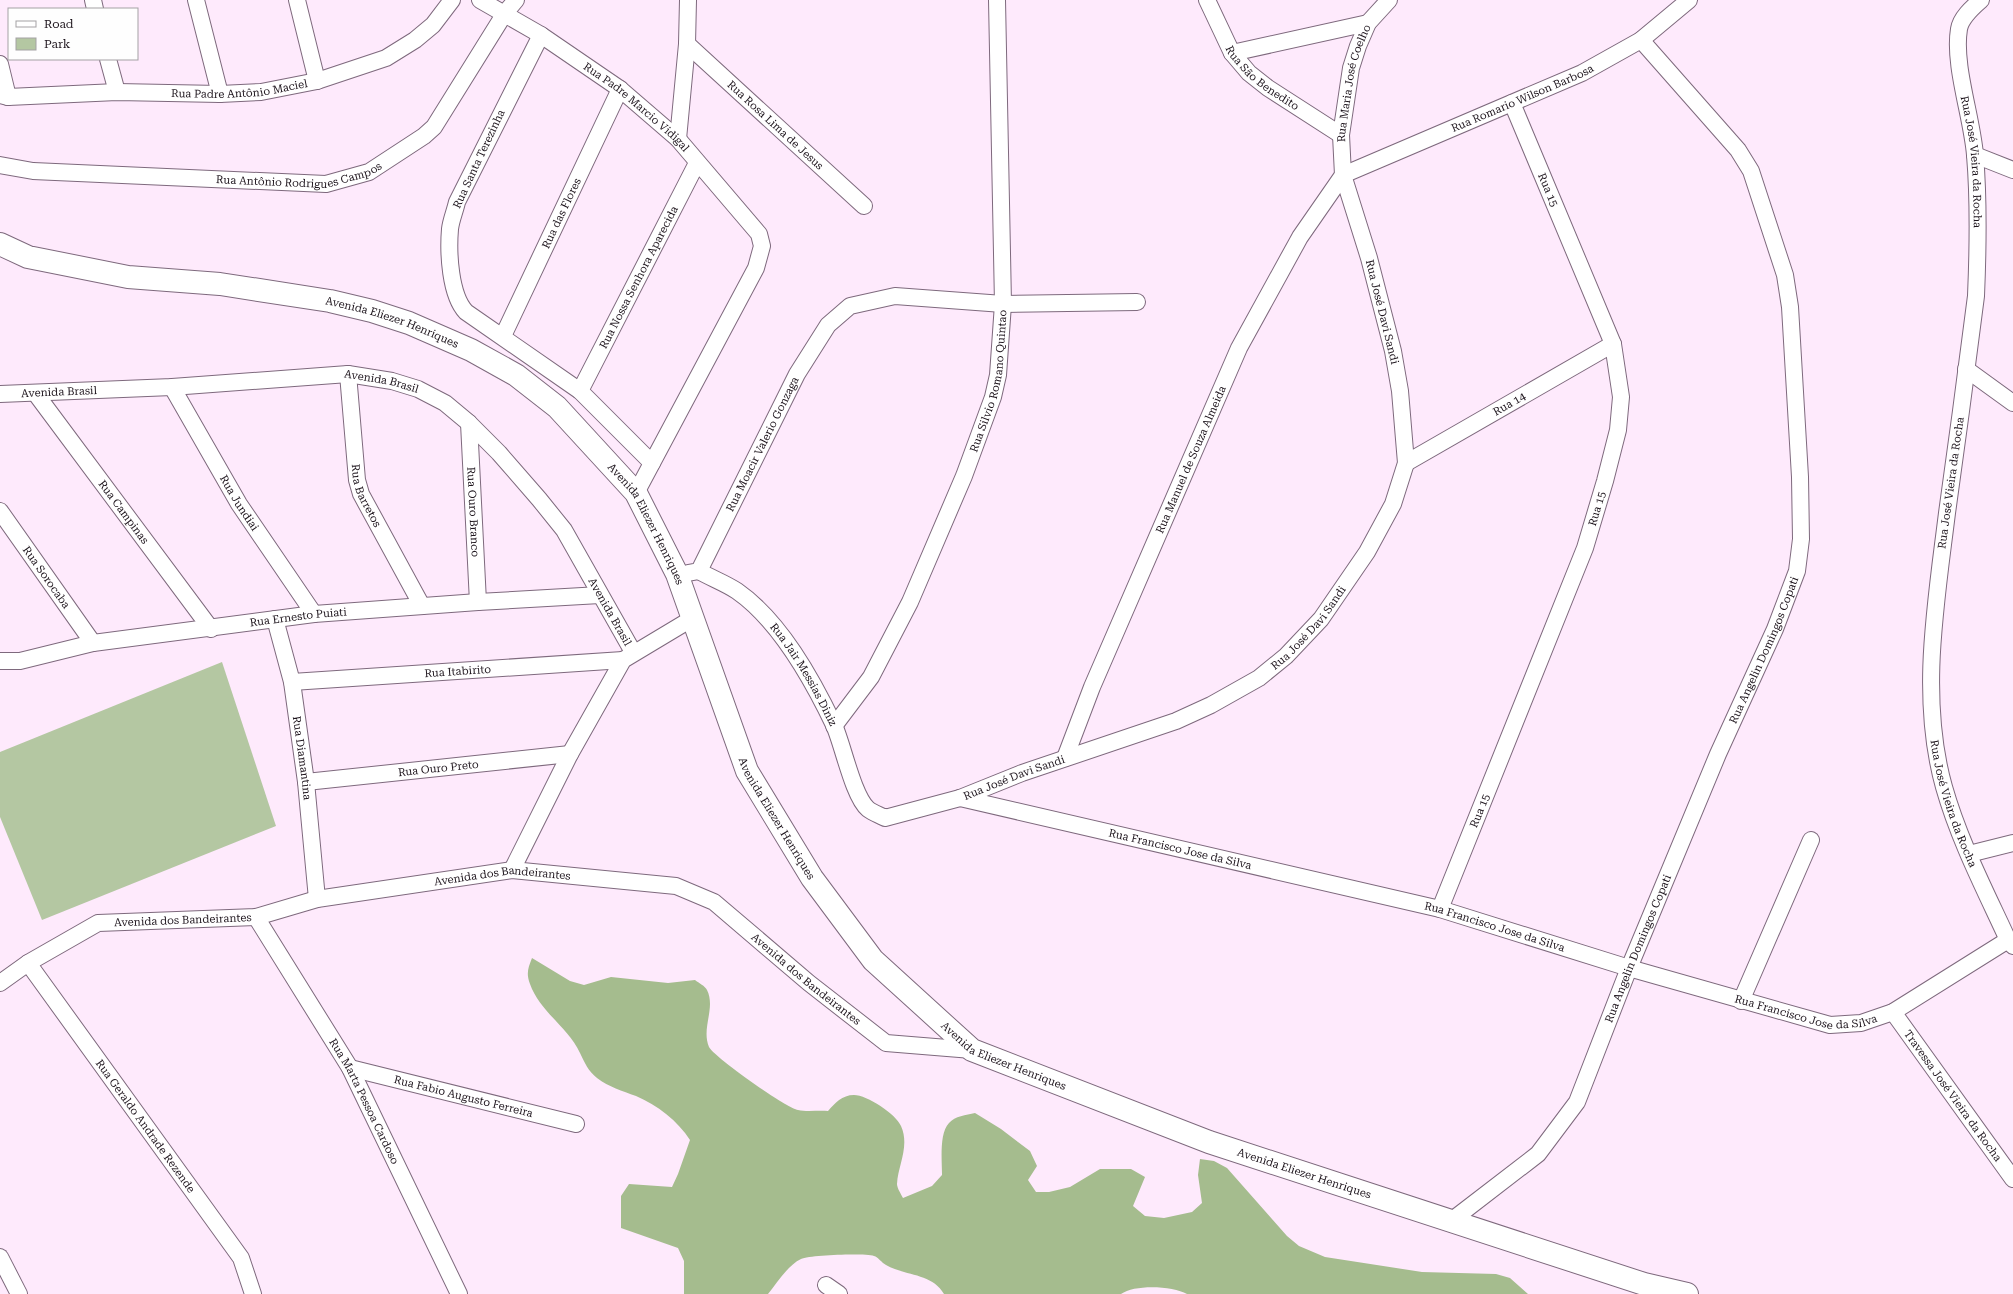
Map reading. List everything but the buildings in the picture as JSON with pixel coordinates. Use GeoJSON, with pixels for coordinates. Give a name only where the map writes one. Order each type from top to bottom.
{"type":"FeatureCollection","features":[{"type":"Feature","properties":{"kind":"street"},"geometry":{"type":"LineString","coordinates":[[196,0],[220,94]]}},
{"type":"Feature","properties":{"kind":"street"},"geometry":{"type":"LineString","coordinates":[[298,0],[317,81]]}},
{"type":"Feature","properties":{"kind":"street","name":"Rua Padre Antônio Maciel"},"geometry":{"type":"LineString","coordinates":[[4,96],[117,92],[220,94],[261,92],[317,81],[386,58],[415,40],[433,24],[452,0]]}},
{"type":"Feature","properties":{"kind":"street","name":"Rua Padre Marcio Vidigal"},"geometry":{"type":"LineString","coordinates":[[480,0],[541,35],[620,89],[678,139],[697,163],[752,223],[759,234],[762,246],[756,268],[652,463]]}},
{"type":"Feature","properties":{"kind":"street","name":"Rua Antônio Rodrigues Campos"},"geometry":{"type":"LineString","coordinates":[[0,165],[41,171],[326,184],[342,181],[369,172],[424,136],[434,127],[505,13],[516,0]]}},
{"type":"Feature","properties":{"kind":"street"},"geometry":{"type":"LineString","coordinates":[[678,139],[688,0]]}},
{"type":"Feature","properties":{"kind":"street","name":"Rua Silvio Romano Quintao"},"geometry":{"type":"LineString","coordinates":[[834,726],[871,677],[906,609],[964,476],[993,397],[998,375],[1003,304],[997,0]]}},
{"type":"Feature","properties":{"kind":"street","name":"Rua São Benedito"},"geometry":{"type":"LineString","coordinates":[[1207,0],[1232,53],[1249,73],[1268,88],[1341,136]]}},
{"type":"Feature","properties":{"kind":"street","name":"Rua Maria José Coelho"},"geometry":{"type":"LineString","coordinates":[[1343,175],[1341,136],[1351,68],[1358,46],[1368,23],[1389,0]]}},
{"type":"Feature","properties":{"kind":"street","name":"Rua Romario Wilson Barbosa"},"geometry":{"type":"LineString","coordinates":[[1343,175],[1582,73],[1641,40],[1689,0]]}},
{"type":"Feature","properties":{"kind":"street","name":"Rua José Vieira da Rocha"},"geometry":{"type":"LineString","coordinates":[[1975,5],[1959,26],[1958,47],[1975,155],[1978,252],[1976,296],[1938,581],[1930,688],[1935,740],[1944,786],[1969,854],[2011,943]]}},
{"type":"Feature","properties":{"kind":"street"},"geometry":{"type":"LineString","coordinates":[[1232,53],[1368,23]]}},
{"type":"Feature","properties":{"kind":"street","name":"Rua Santa Terezinha"},"geometry":{"type":"LineString","coordinates":[[503,336],[466,312],[459,305],[450,261],[450,228],[457,202],[541,35]]}},
{"type":"Feature","properties":{"kind":"street","name":"Rua Angelin Domingos Copati"},"geometry":{"type":"LineString","coordinates":[[1451,1221],[1538,1154],[1577,1102],[1629,968],[1718,754],[1776,629],[1797,571],[1801,539],[1800,477],[1788,288],[1751,171],[1738,150],[1641,40]]}},
{"type":"Feature","properties":{"kind":"street","name":"Rua Rosa Lima de Jesus"},"geometry":{"type":"LineString","coordinates":[[686,44],[864,206]]}},
{"type":"Feature","properties":{"kind":"street"},"geometry":{"type":"LineString","coordinates":[[108,60],[117,92]]}},
{"type":"Feature","properties":{"kind":"street"},"geometry":{"type":"LineString","coordinates":[[0,64],[4,96]]}},
{"type":"Feature","properties":{"kind":"street","name":"Rua das Flores"},"geometry":{"type":"LineString","coordinates":[[503,336],[620,89]]}},
{"type":"Feature","properties":{"kind":"street","name":"Rua 15"},"geometry":{"type":"LineString","coordinates":[[1440,909],[1585,548],[1605,481],[1618,430],[1621,398],[1613,344],[1512,103]]}},
{"type":"Feature","properties":{"kind":"street"},"geometry":{"type":"LineString","coordinates":[[1975,155],[2013,170]]}},
{"type":"Feature","properties":{"kind":"street","name":"Rua Nossa Senhora Aparecida"},"geometry":{"type":"LineString","coordinates":[[580,391],[697,163]]}},
{"type":"Feature","properties":{"kind":"street","name":"Rua José Davi Sandi"},"geometry":{"type":"LineString","coordinates":[[868,809],[885,818],[960,798],[1065,758],[1176,721],[1211,705],[1259,678],[1286,656],[1321,619],[1367,552],[1393,504],[1406,464],[1400,391],[1393,350],[1369,258],[1343,175]]}},
{"type":"Feature","properties":{"kind":"street","name":"Rua Manuel de Souza Almeida"},"geometry":{"type":"LineString","coordinates":[[1065,758],[1092,687],[1239,348],[1300,237],[1343,175]]}},
{"type":"Feature","properties":{"kind":"street","name":"Avenida Eliezer Henriques"},"geometry":{"type":"LineString","coordinates":[[0,244],[28,257],[128,277],[220,284],[330,301],[409,323],[471,350],[516,375],[557,407],[636,493],[677,574],[747,771],[812,878],[873,960],[972,1050],[1209,1142],[1644,1284],[1687,1294]]}},
{"type":"Feature","properties":{"kind":"street","name":"Rua Moacir Valerio Gonzaga"},"geometry":{"type":"LineString","coordinates":[[699,571],[797,374],[828,325],[850,306],[895,296],[1003,304]]}},
{"type":"Feature","properties":{"kind":"street"},"geometry":{"type":"LineString","coordinates":[[1003,304],[1138,302]]}},
{"type":"Feature","properties":{"kind":"street"},"geometry":{"type":"LineString","coordinates":[[503,336],[580,391],[652,463],[636,493]]}},
{"type":"Feature","properties":{"kind":"street","name":"Rua 14"},"geometry":{"type":"LineString","coordinates":[[1406,464],[1613,344]]}},
{"type":"Feature","properties":{"kind":"street"},"geometry":{"type":"LineString","coordinates":[[1966,369],[2013,403]]}},
{"type":"Feature","properties":{"kind":"street","name":"Avenida Brasil"},"geometry":{"type":"LineString","coordinates":[[0,394],[36,394],[172,387],[348,374],[392,381],[418,389],[445,403],[469,423],[499,453],[564,530],[600,595],[628,656]]}},
{"type":"Feature","properties":{"kind":"street","name":"Rua Barretos"},"geometry":{"type":"LineString","coordinates":[[348,374],[357,480],[361,494],[422,606]]}},
{"type":"Feature","properties":{"kind":"street","name":"Rua Jundiai"},"geometry":{"type":"LineString","coordinates":[[172,387],[239,504],[314,614]]}},
{"type":"Feature","properties":{"kind":"street","name":"Rua Campinas"},"geometry":{"type":"LineString","coordinates":[[36,394],[210,629]]}},
{"type":"Feature","properties":{"kind":"street","name":"Rua Ouro Branco"},"geometry":{"type":"LineString","coordinates":[[469,423],[478,602]]}},
{"type":"Feature","properties":{"kind":"street","name":"Rua Sorocaba"},"geometry":{"type":"LineString","coordinates":[[0,511],[93,643]]}},
{"type":"Feature","properties":{"kind":"street"},"geometry":{"type":"LineString","coordinates":[[677,574],[699,571]]}},
{"type":"Feature","properties":{"kind":"street","name":"Rua Jair Messias Diniz"},"geometry":{"type":"LineString","coordinates":[[699,571],[736,591],[770,622],[797,658],[834,726],[855,788],[868,809]]}},
{"type":"Feature","properties":{"kind":"street","name":"Rua Ernesto Puiati"},"geometry":{"type":"LineString","coordinates":[[0,661],[20,661],[93,643],[210,629],[314,614],[600,595]]}},
{"type":"Feature","properties":{"kind":"street","name":"Avenida Brasil"},"geometry":{"type":"LineString","coordinates":[[512,870],[570,754],[628,656],[693,618]]}},
{"type":"Feature","properties":{"kind":"street","name":"Rua Diamantina"},"geometry":{"type":"LineString","coordinates":[[275,619],[292,682],[306,782],[317,899]]}},
{"type":"Feature","properties":{"kind":"street","name":"Rua Itabirito"},"geometry":{"type":"LineString","coordinates":[[292,682],[628,656]]}},
{"type":"Feature","properties":{"kind":"street","name":"Rua Ouro Preto"},"geometry":{"type":"LineString","coordinates":[[306,782],[570,754]]}},
{"type":"Feature","properties":{"kind":"street","name":"Rua Francisco Jose da Silva"},"geometry":{"type":"LineString","coordinates":[[960,798],[1440,909],[1629,968],[1830,1025],[1861,1023],[1893,1012],[2011,943]]}},
{"type":"Feature","properties":{"kind":"street"},"geometry":{"type":"LineString","coordinates":[[1741,1001],[1811,840]]}},
{"type":"Feature","properties":{"kind":"street"},"geometry":{"type":"LineString","coordinates":[[1969,854],[2013,843]]}},
{"type":"Feature","properties":{"kind":"street","name":"Avenida dos Bandeirantes"},"geometry":{"type":"LineString","coordinates":[[0,983],[28,963],[98,923],[256,917],[317,899],[512,870],[676,886],[714,902],[809,983],[886,1043],[972,1050]]}},
{"type":"Feature","properties":{"kind":"street","name":"Rua Marta Pessoa Cardoso"},"geometry":{"type":"LineString","coordinates":[[256,917],[350,1068],[459,1294]]}},
{"type":"Feature","properties":{"kind":"street","name":"Rua Geraldo Andrade Rezende"},"geometry":{"type":"LineString","coordinates":[[28,963],[242,1258],[253,1294]]}},
{"type":"Feature","properties":{"kind":"street","name":"Travessa José Vieira da Rocha"},"geometry":{"type":"LineString","coordinates":[[1893,1012],[2013,1179]]}},
{"type":"Feature","properties":{"kind":"street","name":"Rua Fabio Augusto Ferreira"},"geometry":{"type":"LineString","coordinates":[[350,1068],[576,1124]]}},
{"type":"Feature","properties":{"kind":"street"},"geometry":{"type":"LineString","coordinates":[[0,1257],[11,1288]]}},
{"type":"Feature","properties":{"kind":"street"},"geometry":{"type":"LineString","coordinates":[[826,1285],[839,1294]]}},
{"type":"Feature","properties":{"kind":"green space"},"geometry":{"type":"Polygon","coordinates":[[[222,662],[276,826],[42,920],[0,817],[0,752],[222,662]]]}},
{"type":"Feature","properties":{"kind":"green space"},"geometry":{"type":"Polygon","coordinates":[[[532,958],[570,981],[584,985],[611,977],[668,983],[695,980],[707,990],[709,997],[710,1004],[707,1025],[707,1040],[709,1047],[723,1061],[766,1092],[791,1107],[805,1111],[828,1111],[836,1102],[846,1096],[860,1096],[880,1106],[898,1121],[903,1133],[904,1148],[897,1184],[903,1198],[932,1186],[942,1175],[942,1140],[946,1128],[954,1119],[975,1113],[1001,1129],[1030,1151],[1037,1166],[1028,1180],[1036,1192],[1049,1192],[1070,1187],[1100,1169],[1131,1169],[1145,1177],[1133,1206],[1145,1216],[1164,1218],[1192,1212],[1202,1203],[1198,1175],[1200,1159],[1214,1161],[1227,1168],[1287,1236],[1299,1246],[1325,1257],[1422,1272],[1496,1274],[1510,1278],[1528,1294],[1187,1294],[1173,1289],[1144,1287],[1121,1294],[944,1294],[933,1282],[925,1278],[893,1269],[876,1257],[868,1255],[849,1255],[815,1256],[801,1259],[787,1270],[768,1294],[684,1294],[684,1261],[678,1248],[621,1228],[621,1196],[629,1184],[672,1187],[690,1140],[673,1120],[659,1109],[636,1096],[606,1084],[591,1073],[569,1035],[540,1003],[535,994],[528,974],[532,958]]]}}]}
